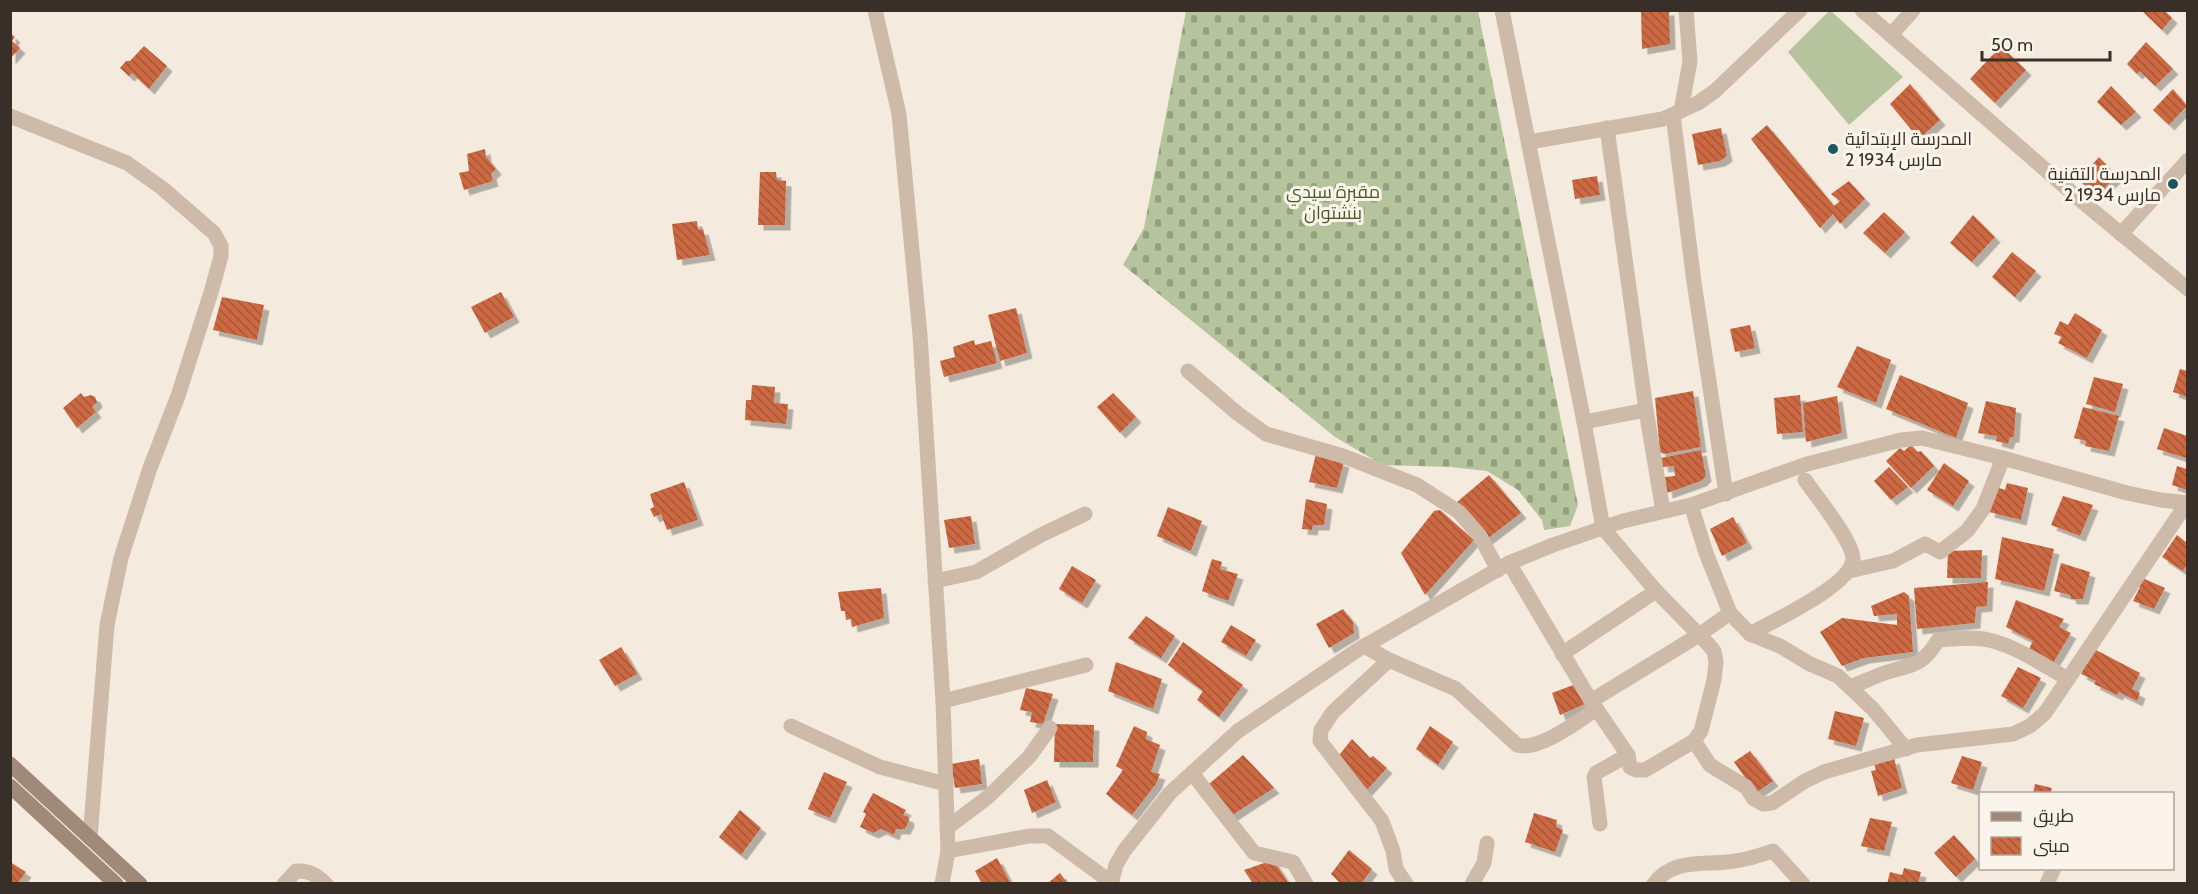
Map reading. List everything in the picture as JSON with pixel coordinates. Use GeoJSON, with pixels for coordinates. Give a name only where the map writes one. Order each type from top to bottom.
{"type":"FeatureCollection","features":[{"type":"Feature","properties":{"kind":"main road"},"geometry":{"type":"LineString","coordinates":[[10,764],[140,884]]}},
{"type":"Feature","properties":{"kind":"main road"},"geometry":{"type":"LineString","coordinates":[[10,786],[116,884]]}},
{"type":"Feature","properties":{"kind":"street"},"geometry":{"type":"LineString","coordinates":[[875,10],[899,114],[920,335],[943,701],[948,851],[942,884]]}},
{"type":"Feature","properties":{"kind":"street"},"geometry":{"type":"LineString","coordinates":[[1188,372],[1266,434],[1343,456],[1417,485],[1458,513],[1503,566],[1628,755],[1630,766],[1636,770],[1645,770],[1694,741],[1704,723],[1714,680],[1716,662],[1714,651],[1656,591],[1603,528],[1502,10]]}},
{"type":"Feature","properties":{"kind":"street"},"geometry":{"type":"LineString","coordinates":[[1686,10],[1690,61],[1677,113],[1694,282],[1726,494]]}},
{"type":"Feature","properties":{"kind":"street"},"geometry":{"type":"LineString","coordinates":[[1529,142],[1663,119],[1698,103],[1715,91],[1800,10]]}},
{"type":"Feature","properties":{"kind":"street"},"geometry":{"type":"LineString","coordinates":[[1862,10],[2187,289]]}},
{"type":"Feature","properties":{"kind":"street"},"geometry":{"type":"LineString","coordinates":[[1891,35],[1913,10]]}},
{"type":"Feature","properties":{"kind":"street"},"geometry":{"type":"LineString","coordinates":[[10,116],[127,163],[162,188],[214,232],[221,246],[221,256],[212,289],[178,396],[150,468],[121,558],[107,625],[90,838]]}},
{"type":"Feature","properties":{"kind":"street"},"geometry":{"type":"LineString","coordinates":[[1607,128],[1646,410],[1663,511]]}},
{"type":"Feature","properties":{"kind":"street"},"geometry":{"type":"LineString","coordinates":[[2121,234],[2187,160]]}},
{"type":"Feature","properties":{"kind":"street"},"geometry":{"type":"LineString","coordinates":[[1584,422],[1646,410]]}},
{"type":"Feature","properties":{"kind":"street"},"geometry":{"type":"LineString","coordinates":[[948,851],[1029,836],[1048,836],[1112,883],[1116,865],[1124,851],[1170,793],[1238,731],[1364,646],[1503,566],[1603,528],[1691,505],[1807,464],[1901,440],[1922,438],[2127,493],[2187,503],[2045,713],[2030,726],[2013,734],[1957,739],[1905,749],[1824,772],[1805,781],[1772,803],[1763,804],[1754,799],[1746,787],[1710,765],[1694,741]]}},
{"type":"Feature","properties":{"kind":"street"},"geometry":{"type":"LineString","coordinates":[[1849,571],[1893,561],[1925,544],[1940,552],[1967,531],[1983,509],[2003,458]]}},
{"type":"Feature","properties":{"kind":"street"},"geometry":{"type":"LineString","coordinates":[[1750,634],[1834,586],[1849,571],[1853,558],[1847,540],[1805,480]]}},
{"type":"Feature","properties":{"kind":"street"},"geometry":{"type":"LineString","coordinates":[[1691,505],[1706,553],[1730,613],[1750,634],[1780,646],[1808,663],[1838,676],[1873,709],[1905,749]]}},
{"type":"Feature","properties":{"kind":"street"},"geometry":{"type":"LineString","coordinates":[[935,581],[976,572],[1041,535],[1085,514]]}},
{"type":"Feature","properties":{"kind":"street"},"geometry":{"type":"LineString","coordinates":[[1562,654],[1656,591]]}},
{"type":"Feature","properties":{"kind":"street"},"geometry":{"type":"LineString","coordinates":[[1364,646],[1389,660],[1456,688],[1517,745],[1524,748],[1554,736],[1575,724],[1593,705],[1730,613]]}},
{"type":"Feature","properties":{"kind":"street"},"geometry":{"type":"LineString","coordinates":[[1850,687],[1914,665],[1930,653],[1938,640],[1962,639],[1988,640],[2022,652],[2068,679]]}},
{"type":"Feature","properties":{"kind":"street"},"geometry":{"type":"LineString","coordinates":[[1389,660],[1333,712],[1321,730],[1320,741],[1382,821],[1393,851],[1396,869],[1406,884]]}},
{"type":"Feature","properties":{"kind":"street"},"geometry":{"type":"LineString","coordinates":[[943,701],[1086,665]]}},
{"type":"Feature","properties":{"kind":"street"},"geometry":{"type":"LineString","coordinates":[[790,726],[880,767],[946,784]]}},
{"type":"Feature","properties":{"kind":"street"},"geometry":{"type":"LineString","coordinates":[[947,828],[996,789],[1029,757],[1050,728]]}},
{"type":"Feature","properties":{"kind":"street"},"geometry":{"type":"LineString","coordinates":[[1600,824],[1594,777],[1596,773],[1628,755]]}},
{"type":"Feature","properties":{"kind":"street"},"geometry":{"type":"LineString","coordinates":[[1192,773],[1254,854],[1293,862],[1306,884]]}},
{"type":"Feature","properties":{"kind":"street"},"geometry":{"type":"LineString","coordinates":[[1472,884],[1484,863],[1487,843]]}},
{"type":"Feature","properties":{"kind":"street"},"geometry":{"type":"LineString","coordinates":[[1654,884],[1662,873],[1688,864],[1728,862],[1773,851],[1803,884]]}},
{"type":"Feature","properties":{"kind":"street"},"geometry":{"type":"LineString","coordinates":[[2047,884],[2053,870]]}},
{"type":"Feature","properties":{"kind":"street"},"geometry":{"type":"LineString","coordinates":[[285,884],[296,871],[313,873],[326,884]]}},
{"type":"Feature","properties":{"kind":"green space","name":"مقبرة سيدي بنشتوان"},"geometry":{"type":"Polygon","coordinates":[[[1186,11],[1478,11],[1578,505],[1570,526],[1544,530],[1542,520],[1518,490],[1487,471],[1451,467],[1383,465],[1335,437],[1123,265],[1144,228],[1186,11]]]}},
{"type":"Feature","properties":{"kind":"green space"},"geometry":{"type":"Polygon","coordinates":[[[1829,11],[1903,77],[1849,125],[1788,52],[1829,11]]]}},
{"type":"Feature","properties":{"kind":"building"},"geometry":{"type":"Polygon","coordinates":[[[1641,10],[1669,10],[1670,44],[1642,49],[1641,10]]]}},
{"type":"Feature","properties":{"kind":"building"},"geometry":{"type":"Polygon","coordinates":[[[2141,10],[2164,10],[2172,18],[2162,30],[2141,10]]]}},
{"type":"Feature","properties":{"kind":"building"},"geometry":{"type":"Polygon","coordinates":[[[10,33],[15,37],[12,41],[20,48],[10,59],[10,33]]]}},
{"type":"Feature","properties":{"kind":"building"},"geometry":{"type":"Polygon","coordinates":[[[2146,42],[2173,69],[2155,86],[2140,71],[2137,74],[2127,64],[2146,42]]]}},
{"type":"Feature","properties":{"kind":"building"},"geometry":{"type":"Polygon","coordinates":[[[144,46],[167,66],[149,89],[132,73],[129,76],[120,68],[144,46]]]}},
{"type":"Feature","properties":{"kind":"building"},"geometry":{"type":"Polygon","coordinates":[[[2001,46],[2026,70],[1995,103],[1970,79],[2001,46]]]}},
{"type":"Feature","properties":{"kind":"building"},"geometry":{"type":"Polygon","coordinates":[[[1910,84],[1940,120],[1919,139],[1890,104],[1910,84]]]}},
{"type":"Feature","properties":{"kind":"building"},"geometry":{"type":"Polygon","coordinates":[[[2111,86],[2136,112],[2121,125],[2097,102],[2111,86]]]}},
{"type":"Feature","properties":{"kind":"building"},"geometry":{"type":"Polygon","coordinates":[[[2173,89],[2187,106],[2169,125],[2153,110],[2173,89]]]}},
{"type":"Feature","properties":{"kind":"building"},"geometry":{"type":"Polygon","coordinates":[[[1767,125],[1834,206],[1840,201],[1831,194],[1849,181],[1865,199],[1840,224],[1833,214],[1820,228],[1751,139],[1767,125]]]}},
{"type":"Feature","properties":{"kind":"building"},"geometry":{"type":"Polygon","coordinates":[[[1721,128],[1727,156],[1720,161],[1698,165],[1692,134],[1721,128]]]}},
{"type":"Feature","properties":{"kind":"building"},"geometry":{"type":"Polygon","coordinates":[[[485,149],[486,157],[496,169],[491,174],[493,181],[464,190],[459,173],[469,171],[467,154],[485,149]]]}},
{"type":"Feature","properties":{"kind":"building"},"geometry":{"type":"Polygon","coordinates":[[[2099,157],[2117,176],[2096,196],[2079,180],[2099,157]]]}},
{"type":"Feature","properties":{"kind":"building"},"geometry":{"type":"Polygon","coordinates":[[[760,172],[776,172],[777,180],[786,181],[785,225],[758,225],[760,172]]]}},
{"type":"Feature","properties":{"kind":"building"},"geometry":{"type":"Polygon","coordinates":[[[1597,176],[1600,195],[1575,199],[1572,180],[1597,176]]]}},
{"type":"Feature","properties":{"kind":"building"},"geometry":{"type":"Polygon","coordinates":[[[1884,212],[1905,232],[1885,253],[1863,233],[1884,212]]]}},
{"type":"Feature","properties":{"kind":"building"},"geometry":{"type":"Polygon","coordinates":[[[1973,215],[1995,237],[1972,262],[1950,243],[1973,215]]]}},
{"type":"Feature","properties":{"kind":"building"},"geometry":{"type":"Polygon","coordinates":[[[697,221],[698,230],[703,229],[710,255],[677,260],[672,224],[697,221]]]}},
{"type":"Feature","properties":{"kind":"building"},"geometry":{"type":"Polygon","coordinates":[[[2012,252],[2036,271],[2015,297],[1992,277],[2012,252]]]}},
{"type":"Feature","properties":{"kind":"building"},"geometry":{"type":"Polygon","coordinates":[[[501,292],[514,317],[485,333],[471,307],[501,292]]]}},
{"type":"Feature","properties":{"kind":"building"},"geometry":{"type":"Polygon","coordinates":[[[222,297],[264,305],[257,340],[213,330],[222,297]]]}},
{"type":"Feature","properties":{"kind":"building"},"geometry":{"type":"Polygon","coordinates":[[[1016,308],[1027,353],[1000,361],[988,315],[1016,308]]]}},
{"type":"Feature","properties":{"kind":"building"},"geometry":{"type":"Polygon","coordinates":[[[2075,313],[2102,330],[2087,358],[2058,343],[2062,337],[2054,334],[2060,321],[2068,325],[2075,313]]]}},
{"type":"Feature","properties":{"kind":"building"},"geometry":{"type":"Polygon","coordinates":[[[1750,325],[1755,348],[1735,352],[1730,329],[1750,325]]]}},
{"type":"Feature","properties":{"kind":"building"},"geometry":{"type":"Polygon","coordinates":[[[974,340],[975,345],[991,341],[997,363],[944,377],[940,361],[955,357],[953,347],[974,340]]]}},
{"type":"Feature","properties":{"kind":"building"},"geometry":{"type":"Polygon","coordinates":[[[1857,346],[1891,360],[1876,403],[1837,387],[1857,346]]]}},
{"type":"Feature","properties":{"kind":"building"},"geometry":{"type":"Polygon","coordinates":[[[2180,369],[2187,371],[2187,397],[2173,392],[2180,369]]]}},
{"type":"Feature","properties":{"kind":"building"},"geometry":{"type":"Polygon","coordinates":[[[1900,375],[1968,403],[1956,438],[1886,409],[1900,375]]]}},
{"type":"Feature","properties":{"kind":"building"},"geometry":{"type":"Polygon","coordinates":[[[2094,377],[2123,384],[2115,412],[2086,404],[2094,377]]]}},
{"type":"Feature","properties":{"kind":"building"},"geometry":{"type":"Polygon","coordinates":[[[752,385],[775,387],[774,403],[788,404],[786,424],[745,420],[746,400],[751,400],[752,385]]]}},
{"type":"Feature","properties":{"kind":"building"},"geometry":{"type":"Polygon","coordinates":[[[1693,391],[1701,447],[1664,454],[1660,452],[1655,398],[1693,391]]]}},
{"type":"Feature","properties":{"kind":"building"},"geometry":{"type":"Polygon","coordinates":[[[81,393],[84,397],[91,395],[95,397],[97,402],[92,407],[96,412],[77,428],[63,408],[81,393]]]}},
{"type":"Feature","properties":{"kind":"building"},"geometry":{"type":"Polygon","coordinates":[[[1113,393],[1136,417],[1120,433],[1097,407],[1113,393]]]}},
{"type":"Feature","properties":{"kind":"building"},"geometry":{"type":"Polygon","coordinates":[[[1800,395],[1803,432],[1777,434],[1774,398],[1800,395]]]}},
{"type":"Feature","properties":{"kind":"building"},"geometry":{"type":"Polygon","coordinates":[[[1837,396],[1842,433],[1806,442],[1803,403],[1837,396]]]}},
{"type":"Feature","properties":{"kind":"building"},"geometry":{"type":"Polygon","coordinates":[[[1986,401],[2016,408],[2014,437],[2010,437],[2008,444],[1996,441],[1997,436],[1978,433],[1986,401]]]}},
{"type":"Feature","properties":{"kind":"building"},"geometry":{"type":"Polygon","coordinates":[[[2083,407],[2119,416],[2109,451],[2085,446],[2086,441],[2074,438],[2083,407]]]}},
{"type":"Feature","properties":{"kind":"building"},"geometry":{"type":"Polygon","coordinates":[[[2164,428],[2187,436],[2186,458],[2157,449],[2164,428]]]}},
{"type":"Feature","properties":{"kind":"building"},"geometry":{"type":"Polygon","coordinates":[[[1911,445],[1918,452],[1921,451],[1934,466],[1911,488],[1886,461],[1900,448],[1904,451],[1911,445]]]}},
{"type":"Feature","properties":{"kind":"building"},"geometry":{"type":"Polygon","coordinates":[[[1701,450],[1706,476],[1701,481],[1667,493],[1665,477],[1675,476],[1674,466],[1663,467],[1661,458],[1701,450]]]}},
{"type":"Feature","properties":{"kind":"building"},"geometry":{"type":"Polygon","coordinates":[[[1316,454],[1344,462],[1337,488],[1309,482],[1316,454]]]}},
{"type":"Feature","properties":{"kind":"building"},"geometry":{"type":"Polygon","coordinates":[[[1944,463],[1969,481],[1953,506],[1927,490],[1944,463]]]}},
{"type":"Feature","properties":{"kind":"building"},"geometry":{"type":"Polygon","coordinates":[[[2177,466],[2187,469],[2187,490],[2172,485],[2177,466]]]}},
{"type":"Feature","properties":{"kind":"building"},"geometry":{"type":"Polygon","coordinates":[[[1889,467],[1908,487],[1891,500],[1874,481],[1889,467]]]}},
{"type":"Feature","properties":{"kind":"building"},"geometry":{"type":"Polygon","coordinates":[[[1489,475],[1521,513],[1487,539],[1457,502],[1489,475]]]}},
{"type":"Feature","properties":{"kind":"building"},"geometry":{"type":"Polygon","coordinates":[[[684,482],[698,520],[667,530],[661,514],[654,517],[650,509],[654,507],[650,494],[684,482]]]}},
{"type":"Feature","properties":{"kind":"building"},"geometry":{"type":"Polygon","coordinates":[[[2007,483],[2028,488],[2021,520],[1989,512],[1996,487],[2005,490],[2007,483]]]}},
{"type":"Feature","properties":{"kind":"building"},"geometry":{"type":"Polygon","coordinates":[[[2063,496],[2093,505],[2080,536],[2051,525],[2063,496]]]}},
{"type":"Feature","properties":{"kind":"building"},"geometry":{"type":"Polygon","coordinates":[[[1306,499],[1327,504],[1324,525],[1313,525],[1312,530],[1302,529],[1306,499]]]}},
{"type":"Feature","properties":{"kind":"building"},"geometry":{"type":"Polygon","coordinates":[[[1168,507],[1202,521],[1191,551],[1157,536],[1168,507]]]}},
{"type":"Feature","properties":{"kind":"building"},"geometry":{"type":"Polygon","coordinates":[[[1440,510],[1474,540],[1425,595],[1401,553],[1434,511],[1440,510]]]}},
{"type":"Feature","properties":{"kind":"building"},"geometry":{"type":"Polygon","coordinates":[[[971,516],[975,544],[949,548],[944,520],[971,516]]]}},
{"type":"Feature","properties":{"kind":"building"},"geometry":{"type":"Polygon","coordinates":[[[1733,517],[1747,543],[1722,556],[1710,529],[1733,517]]]}},
{"type":"Feature","properties":{"kind":"building"},"geometry":{"type":"Polygon","coordinates":[[[2177,535],[2187,543],[2187,564],[2183,571],[2162,557],[2177,535]]]}},
{"type":"Feature","properties":{"kind":"building"},"geometry":{"type":"Polygon","coordinates":[[[2002,537],[2054,549],[2044,591],[1995,579],[2002,537]]]}},
{"type":"Feature","properties":{"kind":"building"},"geometry":{"type":"Polygon","coordinates":[[[1982,550],[1981,578],[1947,578],[1948,551],[1982,550]]]}},
{"type":"Feature","properties":{"kind":"building"},"geometry":{"type":"Polygon","coordinates":[[[1212,559],[1222,562],[1220,569],[1238,574],[1228,601],[1202,591],[1212,559]]]}},
{"type":"Feature","properties":{"kind":"building"},"geometry":{"type":"Polygon","coordinates":[[[2061,563],[2090,572],[2083,599],[2071,599],[2070,595],[2054,591],[2061,563]]]}},
{"type":"Feature","properties":{"kind":"building"},"geometry":{"type":"Polygon","coordinates":[[[1072,566],[1096,580],[1082,603],[1059,589],[1072,566]]]}},
{"type":"Feature","properties":{"kind":"building"},"geometry":{"type":"Polygon","coordinates":[[[2140,577],[2165,588],[2154,609],[2133,601],[2140,587],[2135,585],[2140,577]]]}},
{"type":"Feature","properties":{"kind":"building"},"geometry":{"type":"Polygon","coordinates":[[[1988,582],[1987,606],[1976,607],[1975,623],[1917,629],[1914,588],[1988,582]]]}},
{"type":"Feature","properties":{"kind":"building"},"geometry":{"type":"Polygon","coordinates":[[[881,588],[884,618],[852,627],[851,619],[846,620],[845,611],[841,611],[838,592],[881,588]]]}},
{"type":"Feature","properties":{"kind":"building"},"geometry":{"type":"Polygon","coordinates":[[[1904,592],[1909,596],[1913,652],[1864,658],[1842,666],[1820,632],[1842,618],[1897,625],[1897,614],[1874,616],[1871,606],[1904,592]]]}},
{"type":"Feature","properties":{"kind":"building"},"geometry":{"type":"Polygon","coordinates":[[[2016,600],[2064,619],[2059,627],[2071,633],[2053,663],[2029,649],[2033,641],[2006,627],[2016,600]]]}},
{"type":"Feature","properties":{"kind":"building"},"geometry":{"type":"Polygon","coordinates":[[[1343,609],[1353,622],[1354,633],[1329,648],[1316,624],[1343,609]]]}},
{"type":"Feature","properties":{"kind":"building"},"geometry":{"type":"Polygon","coordinates":[[[1146,616],[1175,636],[1161,658],[1128,638],[1146,616]]]}},
{"type":"Feature","properties":{"kind":"building"},"geometry":{"type":"Polygon","coordinates":[[[1231,625],[1256,640],[1246,656],[1221,642],[1231,625]]]}},
{"type":"Feature","properties":{"kind":"building"},"geometry":{"type":"Polygon","coordinates":[[[1183,642],[1243,685],[1219,717],[1197,700],[1203,691],[1168,665],[1183,642]]]}},
{"type":"Feature","properties":{"kind":"building"},"geometry":{"type":"Polygon","coordinates":[[[621,647],[637,674],[615,686],[599,660],[621,647]]]}},
{"type":"Feature","properties":{"kind":"building"},"geometry":{"type":"Polygon","coordinates":[[[2094,649],[2140,673],[2132,689],[2140,693],[2137,701],[2094,684],[2096,681],[2081,674],[2094,649]]]}},
{"type":"Feature","properties":{"kind":"building"},"geometry":{"type":"Polygon","coordinates":[[[1116,662],[1162,679],[1153,709],[1108,691],[1116,662]]]}},
{"type":"Feature","properties":{"kind":"building"},"geometry":{"type":"Polygon","coordinates":[[[2018,667],[2041,678],[2023,708],[2001,696],[2018,667]]]}},
{"type":"Feature","properties":{"kind":"building"},"geometry":{"type":"Polygon","coordinates":[[[1576,684],[1585,704],[1560,715],[1552,693],[1576,684]]]}},
{"type":"Feature","properties":{"kind":"building"},"geometry":{"type":"Polygon","coordinates":[[[1026,688],[1053,694],[1043,724],[1030,722],[1032,712],[1020,710],[1026,688]]]}},
{"type":"Feature","properties":{"kind":"building"},"geometry":{"type":"Polygon","coordinates":[[[1835,711],[1864,718],[1856,746],[1828,739],[1835,711]]]}},
{"type":"Feature","properties":{"kind":"building"},"geometry":{"type":"Polygon","coordinates":[[[1055,724],[1094,725],[1093,762],[1054,762],[1055,724]]]}},
{"type":"Feature","properties":{"kind":"building"},"geometry":{"type":"Polygon","coordinates":[[[1134,726],[1147,732],[1146,739],[1160,745],[1151,772],[1160,774],[1156,784],[1132,815],[1106,794],[1123,770],[1116,766],[1134,726]]]}},
{"type":"Feature","properties":{"kind":"building"},"geometry":{"type":"Polygon","coordinates":[[[1430,726],[1453,742],[1438,765],[1416,749],[1430,726]]]}},
{"type":"Feature","properties":{"kind":"building"},"geometry":{"type":"Polygon","coordinates":[[[1352,739],[1370,758],[1373,756],[1387,768],[1366,791],[1336,759],[1352,739]]]}},
{"type":"Feature","properties":{"kind":"building"},"geometry":{"type":"Polygon","coordinates":[[[1750,751],[1773,781],[1756,793],[1734,762],[1750,751]]]}},
{"type":"Feature","properties":{"kind":"building"},"geometry":{"type":"Polygon","coordinates":[[[1243,755],[1274,788],[1231,816],[1209,784],[1243,755]]]}},
{"type":"Feature","properties":{"kind":"building"},"geometry":{"type":"Polygon","coordinates":[[[1962,756],[1982,762],[1973,790],[1951,783],[1962,756]]]}},
{"type":"Feature","properties":{"kind":"building"},"geometry":{"type":"Polygon","coordinates":[[[1894,758],[1902,788],[1878,796],[1871,771],[1876,770],[1874,764],[1894,758]]]}},
{"type":"Feature","properties":{"kind":"building"},"geometry":{"type":"Polygon","coordinates":[[[979,759],[982,784],[955,788],[951,764],[979,759]]]}},
{"type":"Feature","properties":{"kind":"building"},"geometry":{"type":"Polygon","coordinates":[[[824,772],[847,782],[830,818],[808,809],[824,772]]]}},
{"type":"Feature","properties":{"kind":"building"},"geometry":{"type":"Polygon","coordinates":[[[1047,780],[1056,802],[1032,813],[1024,790],[1047,780]]]}},
{"type":"Feature","properties":{"kind":"building"},"geometry":{"type":"Polygon","coordinates":[[[2035,784],[2052,788],[2051,792],[2033,792],[2035,784]]]}},
{"type":"Feature","properties":{"kind":"building"},"geometry":{"type":"Polygon","coordinates":[[[873,793],[906,810],[903,815],[908,817],[909,821],[905,829],[896,829],[894,835],[881,829],[873,833],[860,827],[866,814],[863,812],[873,793]]]}},
{"type":"Feature","properties":{"kind":"building"},"geometry":{"type":"Polygon","coordinates":[[[740,810],[761,828],[741,855],[719,837],[740,810]]]}},
{"type":"Feature","properties":{"kind":"building"},"geometry":{"type":"Polygon","coordinates":[[[1534,813],[1557,820],[1556,827],[1563,830],[1555,852],[1525,842],[1534,813]]]}},
{"type":"Feature","properties":{"kind":"building"},"geometry":{"type":"Polygon","coordinates":[[[1870,818],[1892,822],[1884,851],[1861,846],[1870,818]]]}},
{"type":"Feature","properties":{"kind":"building"},"geometry":{"type":"Polygon","coordinates":[[[1954,835],[1975,859],[1956,877],[1934,853],[1954,835]]]}},
{"type":"Feature","properties":{"kind":"building"},"geometry":{"type":"Polygon","coordinates":[[[1349,850],[1372,869],[1361,884],[1341,884],[1331,874],[1349,850]]]}},
{"type":"Feature","properties":{"kind":"building"},"geometry":{"type":"Polygon","coordinates":[[[997,858],[1011,884],[982,884],[975,871],[997,858]]]}},
{"type":"Feature","properties":{"kind":"building"},"geometry":{"type":"Polygon","coordinates":[[[1273,860],[1289,884],[1253,884],[1244,870],[1273,860]]]}},
{"type":"Feature","properties":{"kind":"building"},"geometry":{"type":"Polygon","coordinates":[[[10,862],[26,872],[17,884],[10,884],[10,862]]]}},
{"type":"Feature","properties":{"kind":"building"},"geometry":{"type":"Polygon","coordinates":[[[1904,868],[1921,872],[1918,884],[1887,884],[1890,872],[1902,875],[1904,868]]]}},
{"type":"Feature","properties":{"kind":"building"},"geometry":{"type":"Polygon","coordinates":[[[1060,873],[1068,884],[1047,884],[1060,873]]]}},
{"type":"Feature","properties":{"kind":"place","name":"المدرسة الإبتدائية 2 مارس 1934"},"geometry":{"type":"Point","coordinates":[1833,149]}},
{"type":"Feature","properties":{"kind":"place","name":"المدرسة التقنية 2 مارس 1934"},"geometry":{"type":"Point","coordinates":[2173,184]}}]}
